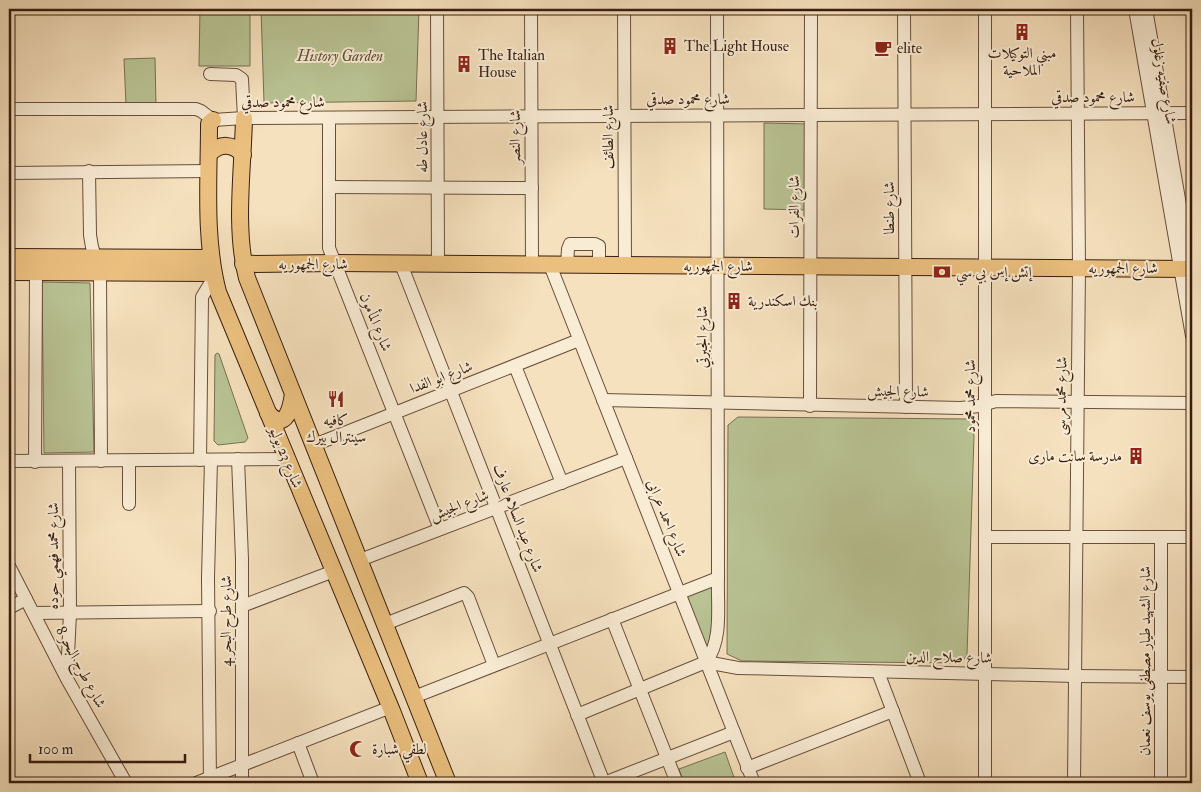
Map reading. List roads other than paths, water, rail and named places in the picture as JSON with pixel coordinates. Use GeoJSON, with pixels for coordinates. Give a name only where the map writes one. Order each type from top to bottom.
{"type":"FeatureCollection","features":[{"type":"Feature","properties":{"kind":"main road","name":"شارع 23 يوليو"},"geometry":{"type":"LineString","coordinates":[[244,118],[240,234],[243,264],[252,292],[448,783]]}},
{"type":"Feature","properties":{"kind":"main road","name":"شارع 23 يوليو"},"geometry":{"type":"LineString","coordinates":[[213,120],[209,124],[209,171],[212,269],[218,292],[420,783]]}},
{"type":"Feature","properties":{"kind":"main road"},"geometry":{"type":"LineString","coordinates":[[209,154],[217,148],[226,146],[236,148],[243,155]]}},
{"type":"Feature","properties":{"kind":"main road"},"geometry":{"type":"LineString","coordinates":[[9,257],[98,265],[212,269]]}},
{"type":"Feature","properties":{"kind":"main road","name":"شارع الجمهوريه"},"geometry":{"type":"LineString","coordinates":[[243,264],[335,263],[1189,270]]}},
{"type":"Feature","properties":{"kind":"main road"},"geometry":{"type":"LineString","coordinates":[[9,272],[36,272],[98,265]]}},
{"type":"Feature","properties":{"kind":"main road"},"geometry":{"type":"LineString","coordinates":[[268,413],[279,420],[287,417],[294,394]]}},
{"type":"Feature","properties":{"kind":"main road"},"geometry":{"type":"LineString","coordinates":[[306,504],[307,492],[314,486],[323,486],[332,490]]}},
{"type":"Feature","properties":{"kind":"main road"},"geometry":{"type":"LineString","coordinates":[[425,783],[424,768],[426,762],[434,759],[439,761]]}},
{"type":"Feature","properties":{"kind":"street","name":"شارع عادل طه"},"geometry":{"type":"LineString","coordinates":[[438,9],[438,265]]}},
{"type":"Feature","properties":{"kind":"street","name":"شارع النصر"},"geometry":{"type":"LineString","coordinates":[[532,9],[532,265]]}},
{"type":"Feature","properties":{"kind":"street","name":"شارع الطائف"},"geometry":{"type":"LineString","coordinates":[[624,9],[625,266]]}},
{"type":"Feature","properties":{"kind":"street","name":"شارع الجبرتي"},"geometry":{"type":"LineString","coordinates":[[706,662],[712,655],[717,637],[718,578],[717,9]]}},
{"type":"Feature","properties":{"kind":"street","name":"شارع الفرات"},"geometry":{"type":"LineString","coordinates":[[810,406],[811,9]]}},
{"type":"Feature","properties":{"kind":"street","name":"شارع طنطا"},"geometry":{"type":"LineString","coordinates":[[904,9],[906,407]]}},
{"type":"Feature","properties":{"kind":"street","name":"شارع محمد محمود"},"geometry":{"type":"LineString","coordinates":[[985,9],[986,783]]}},
{"type":"Feature","properties":{"kind":"street","name":"شارع محمد مرسى"},"geometry":{"type":"LineString","coordinates":[[1074,783],[1079,268],[1077,9]]}},
{"type":"Feature","properties":{"kind":"street","name":"شارع صفيه زغلول"},"geometry":{"type":"LineString","coordinates":[[1135,9],[1159,113],[1189,270],[1192,336]]}},
{"type":"Feature","properties":{"kind":"street","name":"شارع صفيه زغلول"},"geometry":{"type":"LineString","coordinates":[[1146,9],[1159,113]]}},
{"type":"Feature","properties":{"kind":"street"},"geometry":{"type":"LineString","coordinates":[[210,74],[236,75],[242,79],[244,118]]}},
{"type":"Feature","properties":{"kind":"street"},"geometry":{"type":"LineString","coordinates":[[9,109],[196,109],[213,120]]}},
{"type":"Feature","properties":{"kind":"street","name":"شارع محمود صدقي"},"geometry":{"type":"LineString","coordinates":[[213,120],[438,116],[1192,113]]}},
{"type":"Feature","properties":{"kind":"street","name":"شارع المأمون"},"geometry":{"type":"LineString","coordinates":[[328,118],[329,248],[440,530]]}},
{"type":"Feature","properties":{"kind":"street"},"geometry":{"type":"LineString","coordinates":[[9,173],[209,171]]}},
{"type":"Feature","properties":{"kind":"street"},"geometry":{"type":"LineString","coordinates":[[89,172],[90,234],[98,265],[101,461]]}},
{"type":"Feature","properties":{"kind":"street"},"geometry":{"type":"LineString","coordinates":[[329,187],[532,188]]}},
{"type":"Feature","properties":{"kind":"street","name":"شارع عبد السلام عارف"},"geometry":{"type":"LineString","coordinates":[[401,264],[604,783]]}},
{"type":"Feature","properties":{"kind":"street","name":"شارع احمد عرابى"},"geometry":{"type":"LineString","coordinates":[[550,265],[754,783]]}},
{"type":"Feature","properties":{"kind":"street","name":"شارع طرح البحر 4"},"geometry":{"type":"LineString","coordinates":[[210,781],[210,611],[202,297],[212,269]]}},
{"type":"Feature","properties":{"kind":"street"},"geometry":{"type":"LineString","coordinates":[[35,462],[36,272]]}},
{"type":"Feature","properties":{"kind":"street","name":"شارع ابو الفدا"},"geometry":{"type":"LineString","coordinates":[[314,444],[579,340]]}},
{"type":"Feature","properties":{"kind":"street"},"geometry":{"type":"LineString","coordinates":[[515,366],[562,482]]}},
{"type":"Feature","properties":{"kind":"street","name":"شارع الجيش"},"geometry":{"type":"LineString","coordinates":[[603,400],[961,408],[979,406],[996,401],[1192,403]]}},
{"type":"Feature","properties":{"kind":"street","name":"شارع الجيش"},"geometry":{"type":"LineString","coordinates":[[360,560],[626,458]]}},
{"type":"Feature","properties":{"kind":"street","name":"شارع طرح البحر 4"},"geometry":{"type":"LineString","coordinates":[[238,459],[242,559],[242,783]]}},
{"type":"Feature","properties":{"kind":"street"},"geometry":{"type":"LineString","coordinates":[[9,462],[287,459]]}},
{"type":"Feature","properties":{"kind":"street"},"geometry":{"type":"LineString","coordinates":[[128,461],[129,504]]}},
{"type":"Feature","properties":{"kind":"street","name":"شارع محمد فهمي حوده"},"geometry":{"type":"LineString","coordinates":[[67,679],[70,613],[69,462]]}},
{"type":"Feature","properties":{"kind":"street"},"geometry":{"type":"LineString","coordinates":[[986,537],[1192,537]]}},
{"type":"Feature","properties":{"kind":"street","name":"شارع الشهيد طيار مصطفى يوسف نعمان"},"geometry":{"type":"LineString","coordinates":[[1161,538],[1161,783]]}},
{"type":"Feature","properties":{"kind":"street","name":"شارع طرح البحر 8"},"geometry":{"type":"LineString","coordinates":[[9,566],[67,679],[126,783]]}},
{"type":"Feature","properties":{"kind":"street"},"geometry":{"type":"LineString","coordinates":[[242,606],[334,571]]}},
{"type":"Feature","properties":{"kind":"street"},"geometry":{"type":"LineString","coordinates":[[414,697],[718,578]]}},
{"type":"Feature","properties":{"kind":"street"},"geometry":{"type":"LineString","coordinates":[[385,624],[464,593],[468,597],[494,665]]}},
{"type":"Feature","properties":{"kind":"street"},"geometry":{"type":"LineString","coordinates":[[9,608],[26,598]]}},
{"type":"Feature","properties":{"kind":"street"},"geometry":{"type":"LineString","coordinates":[[34,613],[210,611]]}},
{"type":"Feature","properties":{"kind":"street"},"geometry":{"type":"LineString","coordinates":[[612,618],[677,783]]}},
{"type":"Feature","properties":{"kind":"street"},"geometry":{"type":"LineString","coordinates":[[578,714],[706,662]]}},
{"type":"Feature","properties":{"kind":"street","name":"شارع صلاح الدين"},"geometry":{"type":"LineString","coordinates":[[706,662],[738,668],[1192,677]]}},
{"type":"Feature","properties":{"kind":"street"},"geometry":{"type":"LineString","coordinates":[[878,672],[920,783]]}},
{"type":"Feature","properties":{"kind":"street"},"geometry":{"type":"LineString","coordinates":[[196,783],[210,781],[242,765],[390,708]]}},
{"type":"Feature","properties":{"kind":"street"},"geometry":{"type":"LineString","coordinates":[[748,768],[893,711]]}},
{"type":"Feature","properties":{"kind":"street"},"geometry":{"type":"LineString","coordinates":[[604,783],[734,732]]}},
{"type":"Feature","properties":{"kind":"street"},"geometry":{"type":"LineString","coordinates":[[298,744],[313,783]]}},
{"type":"Feature","properties":{"kind":"place","name":"مبني التوكيلات الملاحية"},"geometry":{"type":"Point","coordinates":[1022,32]}},
{"type":"Feature","properties":{"kind":"place","name":"The Light House"},"geometry":{"type":"Point","coordinates":[670,46]}},
{"type":"Feature","properties":{"kind":"place","name":"elite"},"geometry":{"type":"Point","coordinates":[883,48]}},
{"type":"Feature","properties":{"kind":"place","name":"The Italian House"},"geometry":{"type":"Point","coordinates":[464,64]}},
{"type":"Feature","properties":{"kind":"place","name":"إتش إس بي سي"},"geometry":{"type":"Point","coordinates":[942,272]}},
{"type":"Feature","properties":{"kind":"place","name":"بنك اسكندرية"},"geometry":{"type":"Point","coordinates":[734,301]}},
{"type":"Feature","properties":{"kind":"place","name":"كافيه سينترال بيرك"},"geometry":{"type":"Point","coordinates":[336,399]}},
{"type":"Feature","properties":{"kind":"place","name":"مدرسة سانت مارى"},"geometry":{"type":"Point","coordinates":[1136,456]}},
{"type":"Feature","properties":{"kind":"place","name":"لطفي شبارة"},"geometry":{"type":"Point","coordinates":[358,749]}},
{"type":"Feature","properties":{"kind":"park label","name":"History Garden"},"geometry":{"type":"Point","coordinates":[340,56]}}]}
